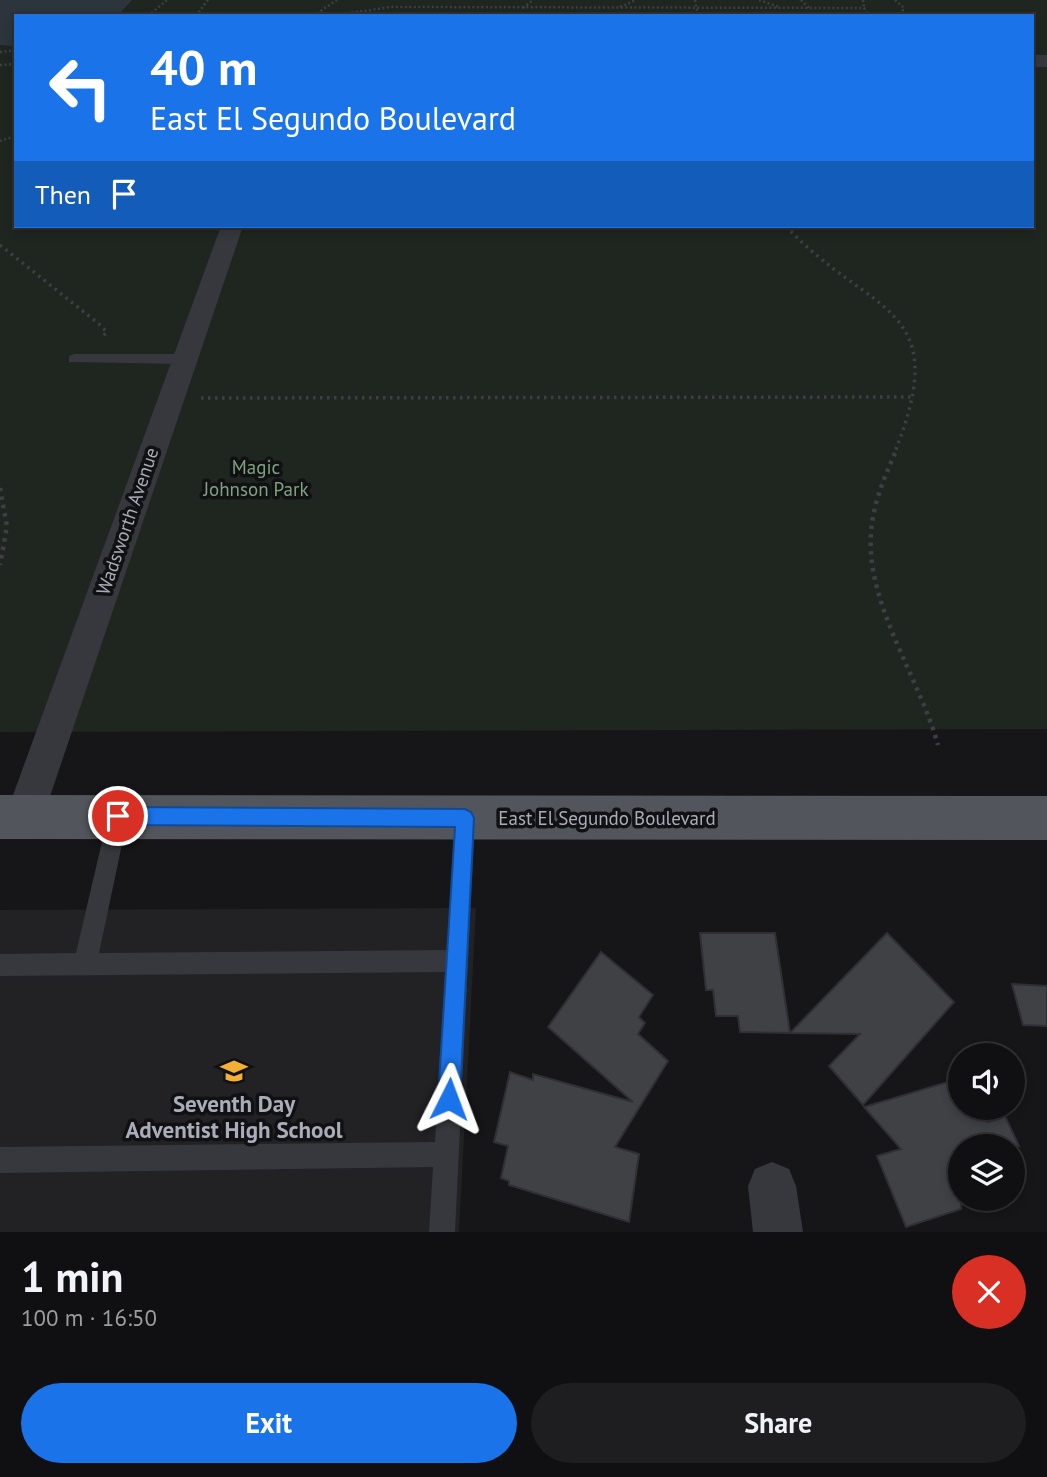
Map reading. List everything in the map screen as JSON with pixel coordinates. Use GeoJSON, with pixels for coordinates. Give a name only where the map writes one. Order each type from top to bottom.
{"type":"FeatureCollection","features":[{"type":"Feature","properties":{"kind":"main road","name":"East El Segundo Boulevard"},"geometry":{"type":"LineString","coordinates":[[12,817],[1047,818]]}},
{"type":"Feature","properties":{"kind":"street","name":"Wadsworth Avenue"},"geometry":{"type":"LineString","coordinates":[[12,817],[231,228]]}},
{"type":"Feature","properties":{"kind":"lane"},"geometry":{"type":"LineString","coordinates":[[81,359],[184,359]]}},
{"type":"Feature","properties":{"kind":"lane"},"geometry":{"type":"LineString","coordinates":[[85,964],[118,816]]}},
{"type":"Feature","properties":{"kind":"lane"},"geometry":{"type":"LineString","coordinates":[[442,1232],[465,818]]}},
{"type":"Feature","properties":{"kind":"lane"},"geometry":{"type":"LineString","coordinates":[[0,965],[457,961]]}},
{"type":"Feature","properties":{"kind":"lane"},"geometry":{"type":"LineString","coordinates":[[0,1160],[446,1154]]}},
{"type":"Feature","properties":{"kind":"path"},"geometry":{"type":"LineString","coordinates":[[150,14],[167,0]]}},
{"type":"Feature","properties":{"kind":"path"},"geometry":{"type":"LineString","coordinates":[[316,14],[337,0]]}},
{"type":"Feature","properties":{"kind":"path"},"geometry":{"type":"LineString","coordinates":[[523,9],[533,0]]}},
{"type":"Feature","properties":{"kind":"path"},"geometry":{"type":"LineString","coordinates":[[615,9],[636,0]]}},
{"type":"Feature","properties":{"kind":"path"},"geometry":{"type":"LineString","coordinates":[[695,0],[698,14]]}},
{"type":"Feature","properties":{"kind":"path"},"geometry":{"type":"LineString","coordinates":[[759,0],[783,8]]}},
{"type":"Feature","properties":{"kind":"path"},"geometry":{"type":"LineString","coordinates":[[801,0],[809,8]]}},
{"type":"Feature","properties":{"kind":"path"},"geometry":{"type":"LineString","coordinates":[[863,0],[868,14]]}},
{"type":"Feature","properties":{"kind":"path"},"geometry":{"type":"LineString","coordinates":[[895,0],[904,8],[901,14]]}},
{"type":"Feature","properties":{"kind":"path"},"geometry":{"type":"LineString","coordinates":[[341,14],[391,6],[523,9],[864,8]]}},
{"type":"Feature","properties":{"kind":"path"},"geometry":{"type":"LineString","coordinates":[[788,228],[863,288],[907,335],[918,371],[915,397],[873,508],[870,531],[873,571],[880,597],[938,745]]}},
{"type":"Feature","properties":{"kind":"path"},"geometry":{"type":"LineString","coordinates":[[0,245],[107,332],[81,359]]}},
{"type":"Feature","properties":{"kind":"path"},"geometry":{"type":"LineString","coordinates":[[170,398],[915,397]]}},
{"type":"Feature","properties":{"kind":"path"},"geometry":{"type":"LineString","coordinates":[[0,488],[7,519],[5,552],[0,565]]}},
{"type":"Feature","properties":{"kind":"shaded area"},"geometry":{"type":"Polygon","coordinates":[[[0,0],[132,0],[119,14],[14,14],[14,46],[0,45],[0,0]]]}},
{"type":"Feature","properties":{"kind":"shaded area","name":"Seventh Day Adventist High School"},"geometry":{"type":"Polygon","coordinates":[[[476,908],[459,1232],[0,1232],[0,910],[476,908]]]}},
{"type":"Feature","properties":{"kind":"green space","name":"Magic Johnson Park"},"geometry":{"type":"Polygon","coordinates":[[[0,0],[1047,0],[1047,729],[0,732],[0,0]]]}},
{"type":"Feature","properties":{"kind":"building"},"geometry":{"type":"Polygon","coordinates":[[[700,933],[775,933],[790,1033],[740,1032],[738,1016],[716,1016],[713,990],[706,990],[700,933]]]}},
{"type":"Feature","properties":{"kind":"building"},"geometry":{"type":"Polygon","coordinates":[[[887,933],[954,1002],[863,1105],[829,1066],[860,1034],[790,1033],[887,933]]]}},
{"type":"Feature","properties":{"kind":"building"},"geometry":{"type":"Polygon","coordinates":[[[601,952],[653,995],[639,1017],[645,1023],[638,1034],[668,1061],[615,1147],[639,1154],[629,1222],[509,1185],[509,1181],[501,1178],[508,1146],[494,1142],[510,1072],[533,1080],[533,1074],[633,1102],[548,1027],[601,952]]]}},
{"type":"Feature","properties":{"kind":"building"},"geometry":{"type":"Polygon","coordinates":[[[1012,984],[1047,986],[1047,1026],[1023,1025],[1012,984]]]}},
{"type":"Feature","properties":{"kind":"building"},"geometry":{"type":"Polygon","coordinates":[[[948,1082],[948,1120],[1007,1120],[1013,1134],[948,1134],[948,1211],[955,1211],[906,1227],[877,1156],[901,1149],[864,1107],[948,1082]]]}},
{"type":"Feature","properties":{"kind":"place","name":"Seventh Day Adventist High School"},"geometry":{"type":"Point","coordinates":[234,1071]}},
{"type":"Feature","properties":{"kind":"route"},"geometry":{"type":"LineString","coordinates":[[118,816],[465,818],[449,1099]]}}]}
